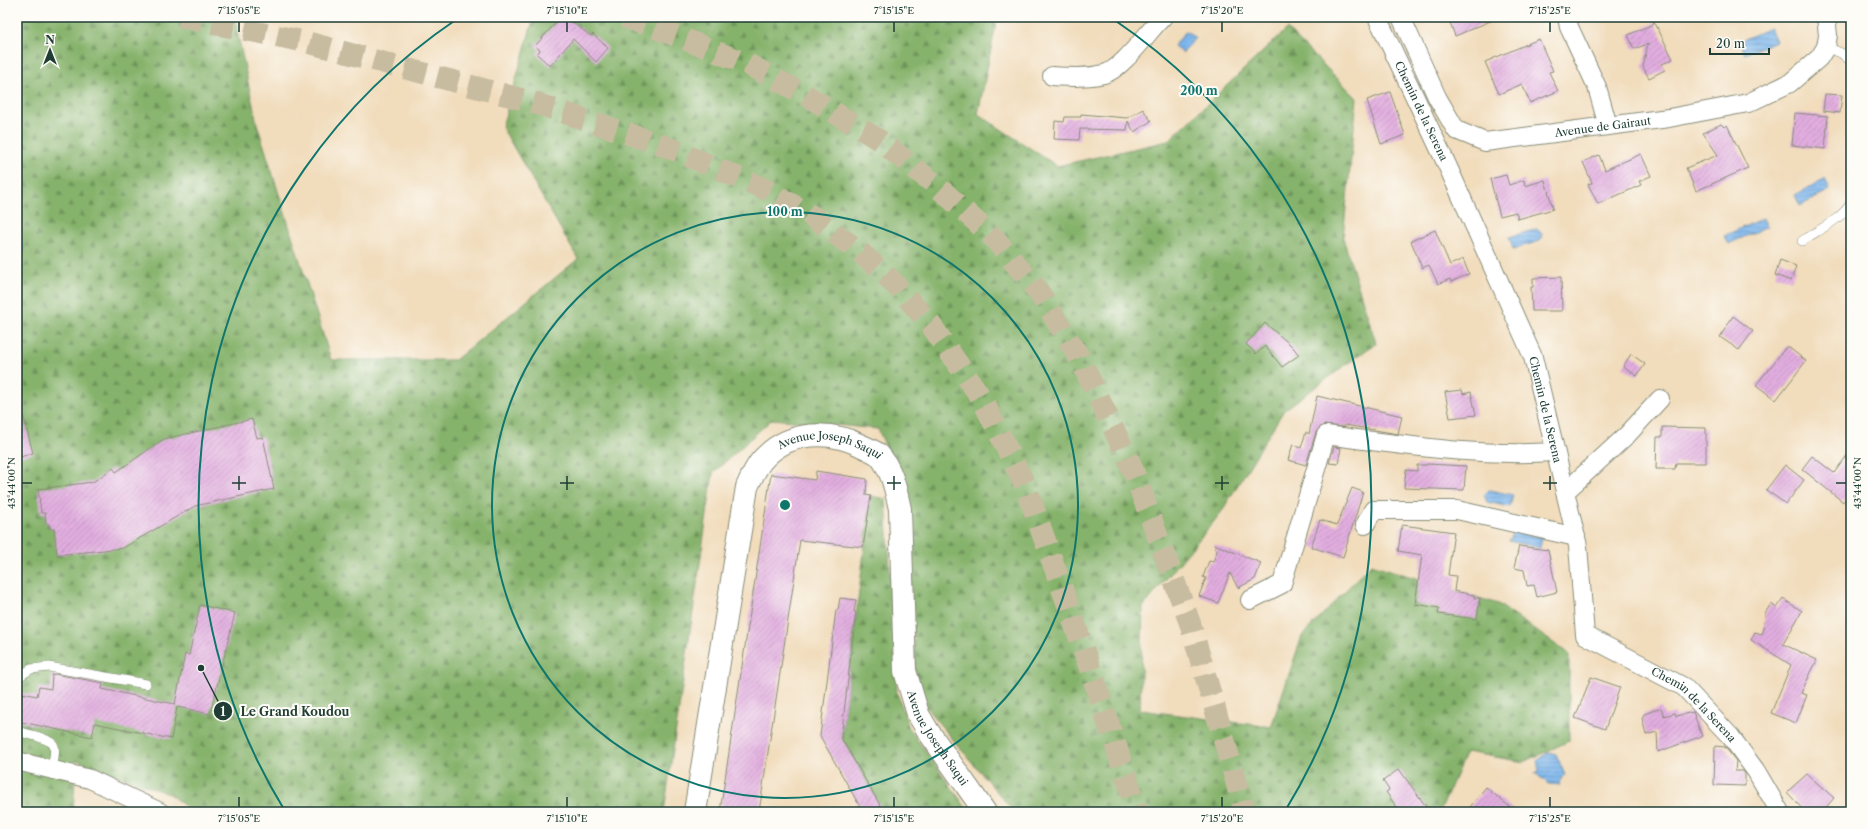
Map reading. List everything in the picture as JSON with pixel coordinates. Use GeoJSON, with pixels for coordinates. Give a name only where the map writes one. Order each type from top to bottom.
{"type":"FeatureCollection","features":[{"type":"Feature","properties":{"kind":"street"},"geometry":{"type":"LineString","coordinates":[[1052,76],[1083,77],[1105,74],[1122,61],[1163,17]]}},
{"type":"Feature","properties":{"kind":"street","name":"Chemin de la Serena"},"geometry":{"type":"LineString","coordinates":[[1377,17],[1448,167],[1533,357],[1576,537],[1585,635],[1684,687],[1731,737],[1756,771],[1780,812]]}},
{"type":"Feature","properties":{"kind":"street","name":"Avenue de Gairaut"},"geometry":{"type":"LineString","coordinates":[[1401,17],[1437,97],[1456,130],[1485,142],[1670,118],[1748,103],[1790,83],[1819,58],[1826,46]]}},
{"type":"Feature","properties":{"kind":"street"},"geometry":{"type":"LineString","coordinates":[[1567,17],[1569,27],[1597,87],[1608,126]]}},
{"type":"Feature","properties":{"kind":"street"},"geometry":{"type":"LineString","coordinates":[[1826,17],[1828,35],[1826,46]]}},
{"type":"Feature","properties":{"kind":"street"},"geometry":{"type":"LineString","coordinates":[[1565,492],[1628,434],[1660,399]]}},
{"type":"Feature","properties":{"kind":"street","name":"Avenue Joseph Saqui"},"geometry":{"type":"LineString","coordinates":[[695,812],[747,487],[755,471],[766,455],[787,442],[804,436],[827,435],[847,439],[878,455],[890,472],[896,489],[900,509],[905,671],[910,691],[918,714],[928,731],[986,812]]}},
{"type":"Feature","properties":{"kind":"street"},"geometry":{"type":"LineString","coordinates":[[1250,600],[1282,584],[1326,435],[1407,446],[1518,454],[1555,452]]}},
{"type":"Feature","properties":{"kind":"street"},"geometry":{"type":"LineString","coordinates":[[1365,525],[1373,510],[1457,510],[1576,537]]}},
{"type":"Feature","properties":{"kind":"street"},"geometry":{"type":"LineString","coordinates":[[17,761],[52,768],[90,779],[122,792],[160,812]]}},
{"type":"Feature","properties":{"kind":"lane"},"geometry":{"type":"LineString","coordinates":[[1826,46],[1841,53],[1851,61]]}},
{"type":"Feature","properties":{"kind":"lane"},"geometry":{"type":"LineString","coordinates":[[1802,241],[1832,221],[1848,208],[1851,203]]}},
{"type":"Feature","properties":{"kind":"lane"},"geometry":{"type":"LineString","coordinates":[[17,678],[31,669],[49,667],[146,684]]}},
{"type":"Feature","properties":{"kind":"lane"},"geometry":{"type":"LineString","coordinates":[[17,731],[50,741],[54,746],[55,751],[52,768]]}},
{"type":"Feature","properties":{"kind":"green space"},"geometry":{"type":"Polygon","coordinates":[[[17,17],[234,17],[257,124],[331,360],[455,360],[578,259],[502,127],[534,17],[986,17],[996,24],[978,114],[1057,166],[1168,141],[1287,29],[1357,98],[1343,238],[1376,343],[1284,410],[1220,514],[1143,607],[1140,710],[1271,727],[1302,636],[1371,564],[1498,604],[1569,654],[1569,741],[1524,762],[1466,752],[1440,812],[1014,812],[917,697],[906,492],[878,429],[772,419],[713,473],[664,812],[193,812],[169,794],[76,760],[73,812],[17,812],[17,17]]]}},
{"type":"Feature","properties":{"kind":"green space"},"geometry":{"type":"Polygon","coordinates":[[[871,496],[886,499],[897,693],[909,728],[969,812],[884,812],[841,736],[871,496]]]}},
{"type":"Feature","properties":{"kind":"water"},"geometry":{"type":"Polygon","coordinates":[[[1770,28],[1776,41],[1745,54],[1740,41],[1770,28]]]}},
{"type":"Feature","properties":{"kind":"water"},"geometry":{"type":"Polygon","coordinates":[[[1186,31],[1195,38],[1183,53],[1174,46],[1186,31]]]}},
{"type":"Feature","properties":{"kind":"water"},"geometry":{"type":"Polygon","coordinates":[[[1825,179],[1830,190],[1800,206],[1795,195],[1825,179]]]}},
{"type":"Feature","properties":{"kind":"water"},"geometry":{"type":"Polygon","coordinates":[[[1763,218],[1767,227],[1728,244],[1724,236],[1763,218]]]}},
{"type":"Feature","properties":{"kind":"water"},"geometry":{"type":"Polygon","coordinates":[[[17,222],[24,251],[17,252],[17,222]]]}},
{"type":"Feature","properties":{"kind":"water"},"geometry":{"type":"Polygon","coordinates":[[[1537,229],[1542,234],[1540,241],[1513,249],[1509,237],[1537,229]]]}},
{"type":"Feature","properties":{"kind":"water"},"geometry":{"type":"Polygon","coordinates":[[[1489,490],[1513,495],[1510,507],[1487,502],[1484,495],[1489,490]]]}},
{"type":"Feature","properties":{"kind":"water"},"geometry":{"type":"Polygon","coordinates":[[[1514,532],[1542,537],[1540,548],[1509,541],[1514,532]]]}},
{"type":"Feature","properties":{"kind":"water"},"geometry":{"type":"Polygon","coordinates":[[[1549,752],[1556,754],[1565,775],[1559,782],[1560,785],[1549,784],[1535,773],[1539,771],[1537,760],[1549,752]]]}},
{"type":"Feature","properties":{"kind":"building"},"geometry":{"type":"Polygon","coordinates":[[[561,17],[565,17],[591,36],[593,34],[608,48],[596,62],[573,39],[550,66],[537,54],[540,50],[535,46],[561,17]]]}},
{"type":"Feature","properties":{"kind":"building"},"geometry":{"type":"Polygon","coordinates":[[[1448,17],[1500,17],[1455,36],[1448,17]]]}},
{"type":"Feature","properties":{"kind":"building"},"geometry":{"type":"Polygon","coordinates":[[[1654,21],[1673,59],[1662,64],[1665,70],[1649,78],[1643,67],[1648,44],[1634,49],[1628,35],[1653,24],[1654,21]]]}},
{"type":"Feature","properties":{"kind":"building"},"geometry":{"type":"Polygon","coordinates":[[[1539,39],[1553,71],[1549,72],[1558,91],[1530,103],[1522,84],[1499,94],[1485,62],[1539,39]]]}},
{"type":"Feature","properties":{"kind":"building"},"geometry":{"type":"Polygon","coordinates":[[[1390,92],[1405,135],[1381,144],[1367,100],[1390,92]]]}},
{"type":"Feature","properties":{"kind":"building"},"geometry":{"type":"Polygon","coordinates":[[[1825,94],[1842,95],[1840,113],[1823,111],[1825,94]]]}},
{"type":"Feature","properties":{"kind":"building"},"geometry":{"type":"Polygon","coordinates":[[[1143,109],[1151,121],[1134,132],[1128,121],[1127,130],[1080,129],[1079,140],[1054,139],[1055,121],[1064,122],[1065,117],[1081,117],[1081,114],[1127,118],[1143,109]]]}},
{"type":"Feature","properties":{"kind":"building"},"geometry":{"type":"Polygon","coordinates":[[[1795,113],[1828,116],[1825,149],[1792,145],[1795,113]]]}},
{"type":"Feature","properties":{"kind":"building"},"geometry":{"type":"Polygon","coordinates":[[[1721,124],[1724,127],[1727,125],[1748,168],[1696,191],[1686,168],[1718,155],[1703,133],[1721,124]]]}},
{"type":"Feature","properties":{"kind":"building"},"geometry":{"type":"Polygon","coordinates":[[[1641,154],[1651,176],[1639,181],[1641,185],[1598,204],[1588,184],[1592,183],[1583,162],[1599,155],[1605,170],[1641,154]]]}},
{"type":"Feature","properties":{"kind":"building"},"geometry":{"type":"Polygon","coordinates":[[[1506,175],[1509,185],[1524,180],[1525,186],[1545,180],[1553,209],[1518,219],[1516,212],[1500,216],[1490,179],[1506,175]]]}},
{"type":"Feature","properties":{"kind":"building"},"geometry":{"type":"Polygon","coordinates":[[[1435,230],[1450,265],[1463,259],[1469,274],[1451,282],[1450,279],[1438,284],[1429,265],[1422,268],[1411,241],[1435,230]]]}},
{"type":"Feature","properties":{"kind":"building"},"geometry":{"type":"Polygon","coordinates":[[[1780,260],[1796,266],[1791,281],[1775,275],[1780,260]]]}},
{"type":"Feature","properties":{"kind":"building"},"geometry":{"type":"Polygon","coordinates":[[[1561,277],[1562,311],[1532,311],[1531,287],[1533,287],[1533,278],[1561,277]]]}},
{"type":"Feature","properties":{"kind":"building"},"geometry":{"type":"Polygon","coordinates":[[[1733,316],[1753,331],[1739,350],[1720,337],[1733,316]]]}},
{"type":"Feature","properties":{"kind":"building"},"geometry":{"type":"Polygon","coordinates":[[[1265,323],[1292,346],[1299,355],[1282,367],[1265,346],[1256,354],[1246,344],[1265,323]]]}},
{"type":"Feature","properties":{"kind":"building"},"geometry":{"type":"Polygon","coordinates":[[[1787,346],[1806,361],[1776,400],[1756,385],[1787,346]]]}},
{"type":"Feature","properties":{"kind":"building"},"geometry":{"type":"Polygon","coordinates":[[[1631,354],[1645,364],[1637,376],[1623,367],[1631,354]]]}},
{"type":"Feature","properties":{"kind":"building"},"geometry":{"type":"Polygon","coordinates":[[[1462,390],[1463,394],[1471,392],[1476,415],[1450,418],[1445,392],[1462,390]]]}},
{"type":"Feature","properties":{"kind":"building"},"geometry":{"type":"Polygon","coordinates":[[[1317,396],[1402,416],[1398,434],[1345,425],[1344,427],[1323,425],[1316,432],[1306,465],[1288,460],[1293,444],[1301,448],[1306,432],[1309,434],[1317,396]]]}},
{"type":"Feature","properties":{"kind":"building"},"geometry":{"type":"Polygon","coordinates":[[[22,411],[33,453],[17,458],[17,412],[22,411]]]}},
{"type":"Feature","properties":{"kind":"building"},"geometry":{"type":"Polygon","coordinates":[[[252,419],[257,438],[263,437],[274,489],[195,506],[123,548],[57,555],[54,529],[50,529],[49,524],[46,524],[45,513],[41,513],[38,489],[93,482],[113,468],[116,472],[164,439],[252,419]]]}},
{"type":"Feature","properties":{"kind":"building"},"geometry":{"type":"Polygon","coordinates":[[[1662,427],[1706,428],[1706,463],[1676,463],[1675,469],[1656,469],[1657,437],[1662,437],[1662,427]]]}},
{"type":"Feature","properties":{"kind":"building"},"geometry":{"type":"Polygon","coordinates":[[[1334,447],[1341,448],[1338,464],[1329,463],[1334,447]]]}},
{"type":"Feature","properties":{"kind":"building"},"geometry":{"type":"Polygon","coordinates":[[[1851,450],[1851,491],[1843,502],[1802,469],[1812,456],[1834,473],[1851,450]]]}},
{"type":"Feature","properties":{"kind":"building"},"geometry":{"type":"Polygon","coordinates":[[[1427,464],[1466,466],[1464,490],[1404,488],[1406,470],[1417,471],[1417,465],[1427,464]]]}},
{"type":"Feature","properties":{"kind":"building"},"geometry":{"type":"Polygon","coordinates":[[[1785,465],[1804,480],[1786,504],[1766,490],[1785,465]]]}},
{"type":"Feature","properties":{"kind":"building"},"geometry":{"type":"Polygon","coordinates":[[[816,471],[867,479],[866,495],[871,496],[863,547],[800,540],[759,812],[720,812],[771,474],[815,480],[816,471]]]}},
{"type":"Feature","properties":{"kind":"building"},"geometry":{"type":"Polygon","coordinates":[[[1352,488],[1363,492],[1343,557],[1311,547],[1320,520],[1337,525],[1352,488]]]}},
{"type":"Feature","properties":{"kind":"building"},"geometry":{"type":"Polygon","coordinates":[[[1402,525],[1454,532],[1448,575],[1456,576],[1454,591],[1474,595],[1474,598],[1480,598],[1477,619],[1438,614],[1439,608],[1415,604],[1422,555],[1398,551],[1402,525]]]}},
{"type":"Feature","properties":{"kind":"building"},"geometry":{"type":"Polygon","coordinates":[[[1214,544],[1261,563],[1255,579],[1238,588],[1230,573],[1218,603],[1199,596],[1206,578],[1203,577],[1209,561],[1213,562],[1217,551],[1214,544]]]}},
{"type":"Feature","properties":{"kind":"building"},"geometry":{"type":"Polygon","coordinates":[[[1519,546],[1548,550],[1557,592],[1537,597],[1534,585],[1527,586],[1524,570],[1514,568],[1519,546]]]}},
{"type":"Feature","properties":{"kind":"building"},"geometry":{"type":"Polygon","coordinates":[[[840,598],[856,600],[854,612],[856,612],[841,738],[884,812],[863,812],[820,736],[836,610],[838,610],[840,598]]]}},
{"type":"Feature","properties":{"kind":"building"},"geometry":{"type":"Polygon","coordinates":[[[1783,599],[1802,611],[1783,644],[1817,660],[1801,693],[1807,695],[1796,723],[1771,713],[1791,665],[1751,640],[1755,632],[1762,634],[1764,629],[1765,613],[1771,604],[1777,608],[1783,599]]]}},
{"type":"Feature","properties":{"kind":"building"},"geometry":{"type":"Polygon","coordinates":[[[200,605],[235,613],[210,714],[177,707],[171,739],[95,723],[92,737],[17,721],[22,693],[37,696],[39,687],[51,689],[52,675],[55,674],[103,683],[102,689],[175,704],[185,654],[189,655],[200,605]]]}},
{"type":"Feature","properties":{"kind":"building"},"geometry":{"type":"Polygon","coordinates":[[[1591,677],[1620,687],[1605,729],[1575,718],[1591,677]]]}},
{"type":"Feature","properties":{"kind":"building"},"geometry":{"type":"Polygon","coordinates":[[[1661,708],[1664,716],[1675,713],[1676,716],[1693,712],[1702,736],[1658,752],[1657,732],[1646,735],[1642,718],[1644,714],[1661,708]]]}},
{"type":"Feature","properties":{"kind":"building"},"geometry":{"type":"Polygon","coordinates":[[[1715,746],[1725,747],[1736,761],[1735,771],[1743,771],[1745,774],[1745,786],[1714,785],[1715,746]]]}},
{"type":"Feature","properties":{"kind":"building"},"geometry":{"type":"Polygon","coordinates":[[[1399,769],[1430,812],[1400,812],[1386,792],[1389,790],[1383,781],[1399,769]]]}},
{"type":"Feature","properties":{"kind":"building"},"geometry":{"type":"Polygon","coordinates":[[[1807,774],[1834,798],[1822,812],[1805,812],[1787,792],[1807,774]]]}},
{"type":"Feature","properties":{"kind":"building"},"geometry":{"type":"Polygon","coordinates":[[[1486,787],[1494,794],[1516,812],[1466,812],[1486,787]]]}},
{"type":"Feature","properties":{"kind":"tunnel"},"geometry":{"type":"LineString","coordinates":[[180,17],[302,41],[532,102],[662,145],[763,188],[812,216],[861,253],[892,281],[931,325],[982,399],[1026,487],[1080,639],[1138,812]]}},
{"type":"Feature","properties":{"kind":"tunnel"},"geometry":{"type":"LineString","coordinates":[[624,17],[747,64],[809,97],[879,140],[937,186],[995,239],[1038,291],[1078,355],[1131,465],[1190,623],[1245,812]]}},
{"type":"Feature","properties":{"kind":"place","name":"Le Grand Koudou"},"geometry":{"type":"Point","coordinates":[201,668]}}]}
